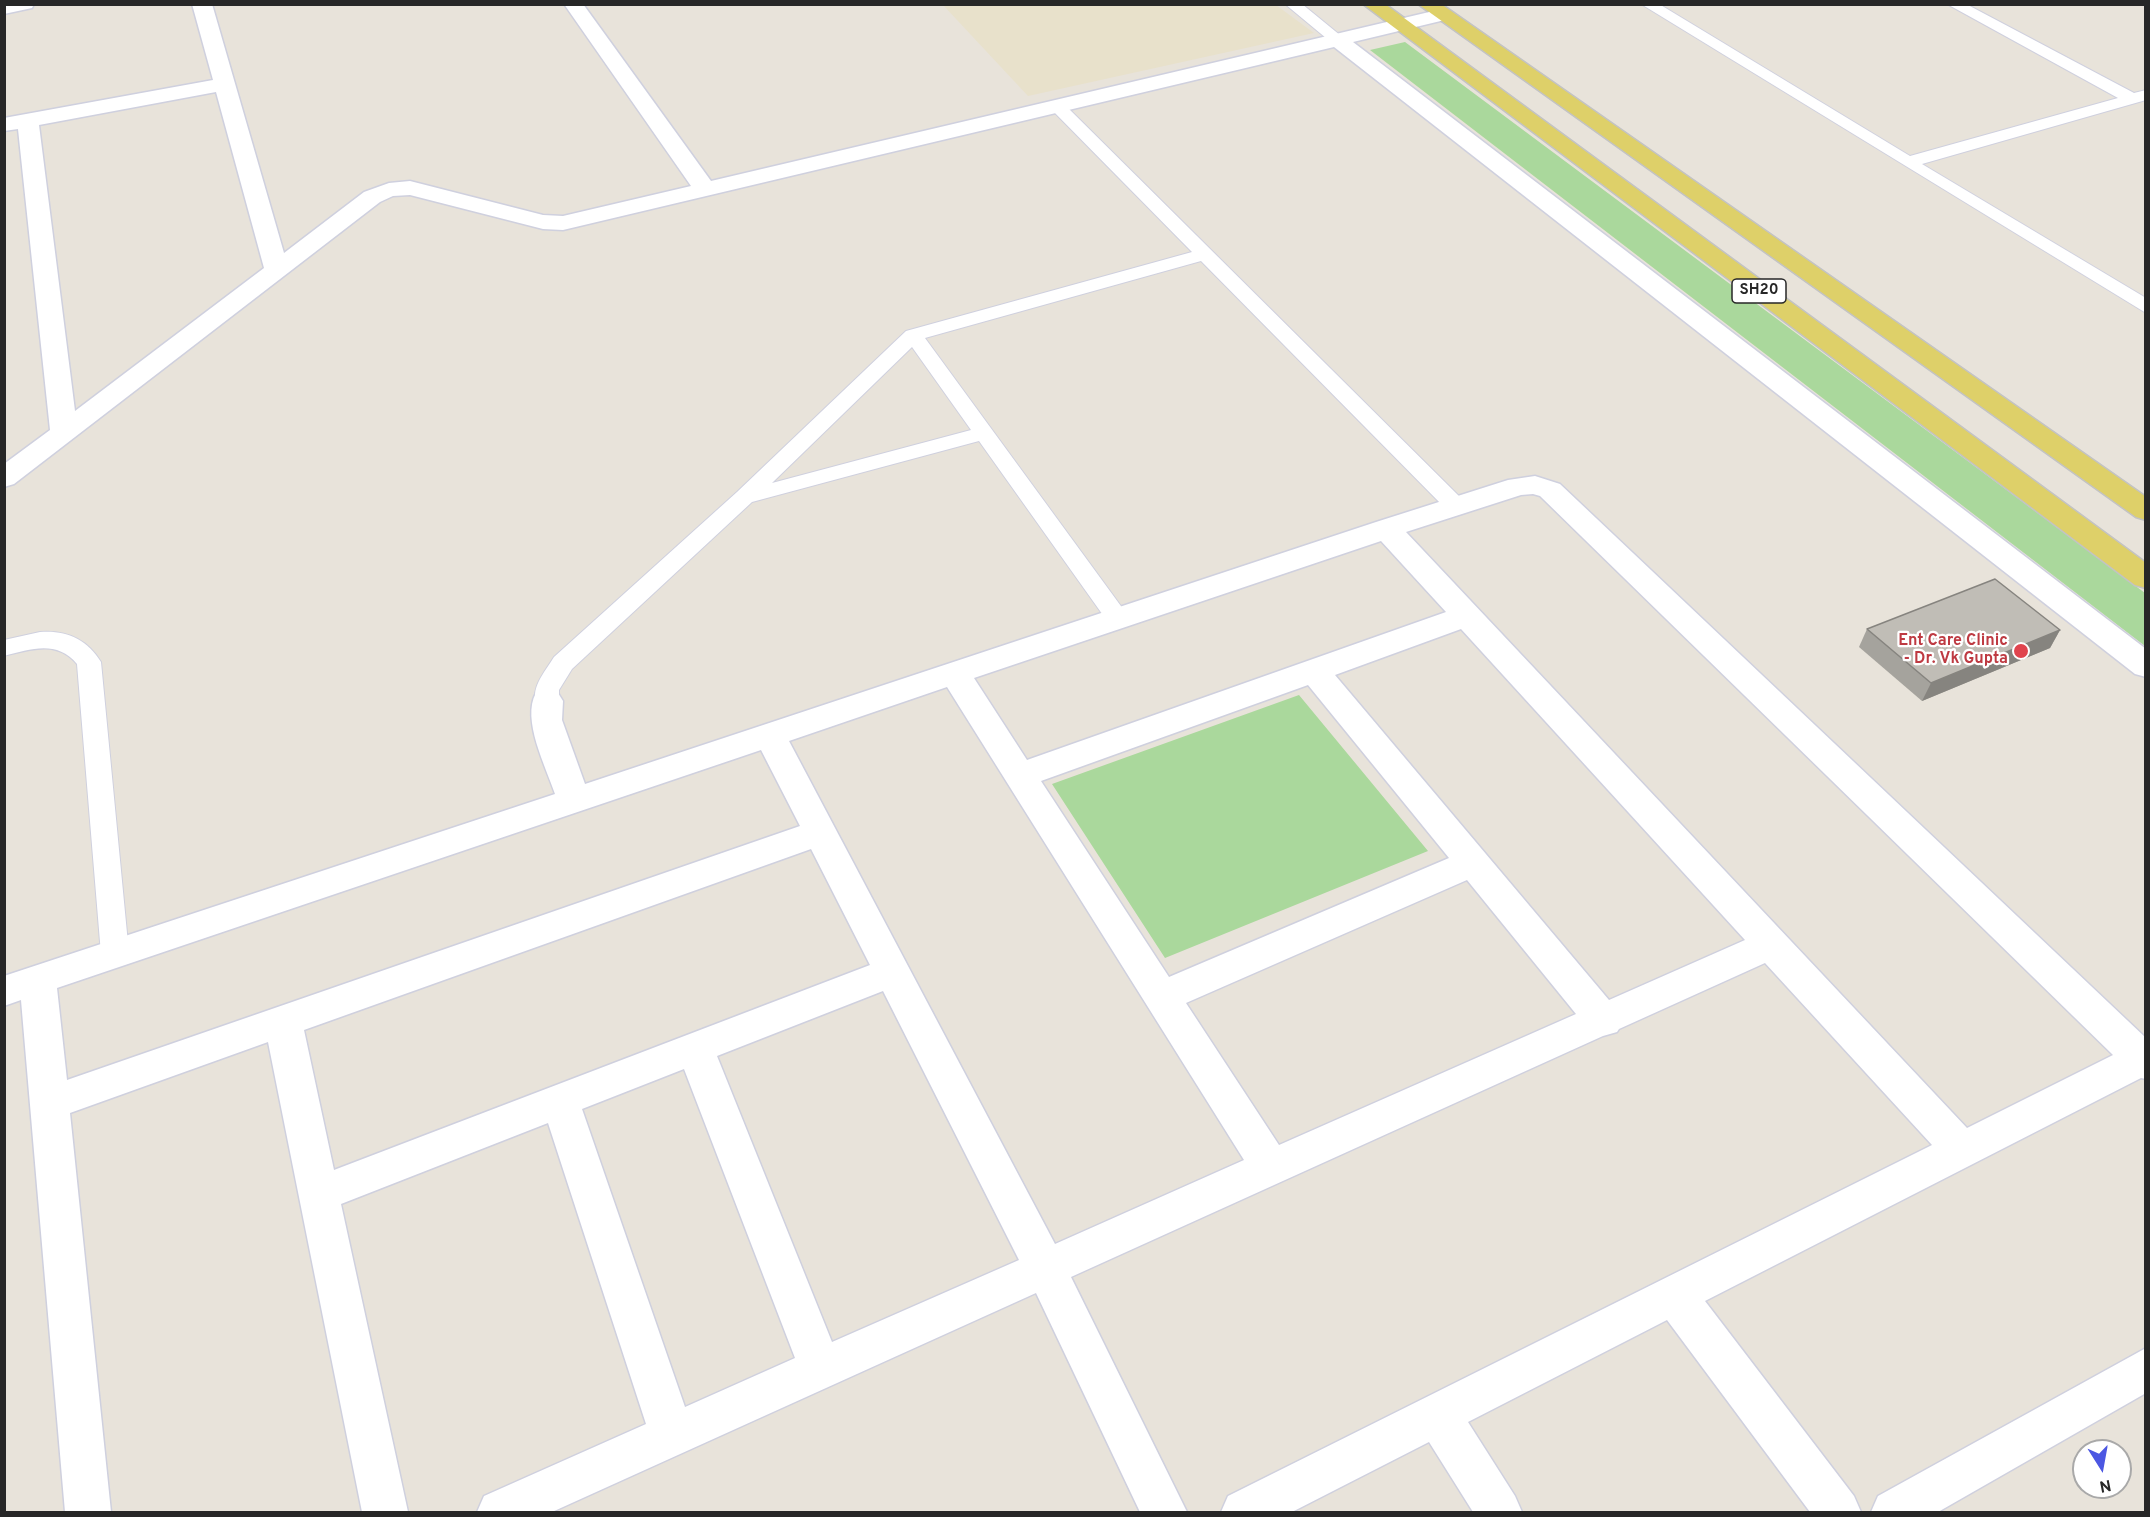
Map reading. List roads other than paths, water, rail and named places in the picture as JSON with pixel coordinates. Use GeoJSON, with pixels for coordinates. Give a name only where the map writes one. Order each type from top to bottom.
{"type":"FeatureCollection","features":[{"type":"Feature","properties":{"kind":"main road","name":"SH20"},"geometry":{"type":"LineString","coordinates":[[1372,4],[2145,578]]}},
{"type":"Feature","properties":{"kind":"main road","name":"SH20"},"geometry":{"type":"LineString","coordinates":[[1434,10],[2145,510]]}},
{"type":"Feature","properties":{"kind":"street"},"geometry":{"type":"LineString","coordinates":[[4,8],[25,4]]}},
{"type":"Feature","properties":{"kind":"street"},"geometry":{"type":"LineString","coordinates":[[202,4],[278,270]]}},
{"type":"Feature","properties":{"kind":"street"},"geometry":{"type":"LineString","coordinates":[[573,4],[705,189]]}},
{"type":"Feature","properties":{"kind":"street"},"geometry":{"type":"LineString","coordinates":[[4,478],[372,196],[389,190],[410,188],[543,222],[563,223],[1400,25],[1434,10]]}},
{"type":"Feature","properties":{"kind":"street"},"geometry":{"type":"LineString","coordinates":[[1338,40],[2145,666]]}},
{"type":"Feature","properties":{"kind":"street"},"geometry":{"type":"LineString","coordinates":[[64,433],[48,278],[16,123],[225,84]]}},
{"type":"Feature","properties":{"kind":"street"},"geometry":{"type":"LineString","coordinates":[[88,1512],[50,1103],[21,985],[1386,528],[1518,486],[1535,485],[1551,490],[2144,1061],[1962,1150],[1244,1512]]}},
{"type":"Feature","properties":{"kind":"street"},"geometry":{"type":"LineString","coordinates":[[1386,528],[1962,1150]]}},
{"type":"Feature","properties":{"kind":"street"},"geometry":{"type":"LineString","coordinates":[[1019,776],[1467,616]]}},
{"type":"Feature","properties":{"kind":"street"},"geometry":{"type":"LineString","coordinates":[[1314,671],[1604,1021]]}},
{"type":"Feature","properties":{"kind":"street"},"geometry":{"type":"LineString","coordinates":[[954,673],[1271,1168]]}},
{"type":"Feature","properties":{"kind":"street"},"geometry":{"type":"LineString","coordinates":[[547,701],[546,720],[574,800]]}},
{"type":"Feature","properties":{"kind":"street"},"geometry":{"type":"LineString","coordinates":[[770,735],[1046,1268],[1164,1512]]}},
{"type":"Feature","properties":{"kind":"street"},"geometry":{"type":"LineString","coordinates":[[50,1103],[820,832]]}},
{"type":"Feature","properties":{"kind":"street"},"geometry":{"type":"LineString","coordinates":[[1162,997],[1473,863]]}},
{"type":"Feature","properties":{"kind":"street"},"geometry":{"type":"LineString","coordinates":[[500,1512],[1604,1021],[1771,944]]}},
{"type":"Feature","properties":{"kind":"street"},"geometry":{"type":"LineString","coordinates":[[319,1194],[892,972]]}},
{"type":"Feature","properties":{"kind":"street"},"geometry":{"type":"LineString","coordinates":[[283,1021],[385,1512]]}},
{"type":"Feature","properties":{"kind":"street"},"geometry":{"type":"LineString","coordinates":[[695,1048],[821,1370]]}},
{"type":"Feature","properties":{"kind":"street"},"geometry":{"type":"LineString","coordinates":[[560,1101],[672,1435]]}},
{"type":"Feature","properties":{"kind":"street"},"geometry":{"type":"LineString","coordinates":[[1674,1295],[1838,1512]]}},
{"type":"Feature","properties":{"kind":"street"},"geometry":{"type":"LineString","coordinates":[[1894,1512],[2145,1369]]}},
{"type":"Feature","properties":{"kind":"street"},"geometry":{"type":"LineString","coordinates":[[1438,1415],[1499,1512]]}},
{"type":"Feature","properties":{"kind":"lane"},"geometry":{"type":"LineString","coordinates":[[1292,4],[1338,40]]}},
{"type":"Feature","properties":{"kind":"lane"},"geometry":{"type":"LineString","coordinates":[[1648,4],[2145,307]]}},
{"type":"Feature","properties":{"kind":"lane"},"geometry":{"type":"LineString","coordinates":[[1954,4],[2139,97]]}},
{"type":"Feature","properties":{"kind":"lane"},"geometry":{"type":"LineString","coordinates":[[1909,162],[2139,97]]}},
{"type":"Feature","properties":{"kind":"lane"},"geometry":{"type":"LineString","coordinates":[[1057,106],[1456,506]]}},
{"type":"Feature","properties":{"kind":"lane"},"geometry":{"type":"LineString","coordinates":[[547,701],[547,690],[563,663],[745,497],[913,335],[1205,254]]}},
{"type":"Feature","properties":{"kind":"lane"},"geometry":{"type":"LineString","coordinates":[[913,335],[1118,619]]}},
{"type":"Feature","properties":{"kind":"lane"},"geometry":{"type":"LineString","coordinates":[[745,497],[984,433]]}},
{"type":"Feature","properties":{"kind":"lane"},"geometry":{"type":"LineString","coordinates":[[4,648],[34,640],[59,640],[78,647],[89,662],[115,954]]}},
{"type":"Feature","properties":{"kind":"place","name":"Ent Care Clinic - Dr. Vk Gupta"},"geometry":{"type":"Point","coordinates":[2021,651]}}]}
